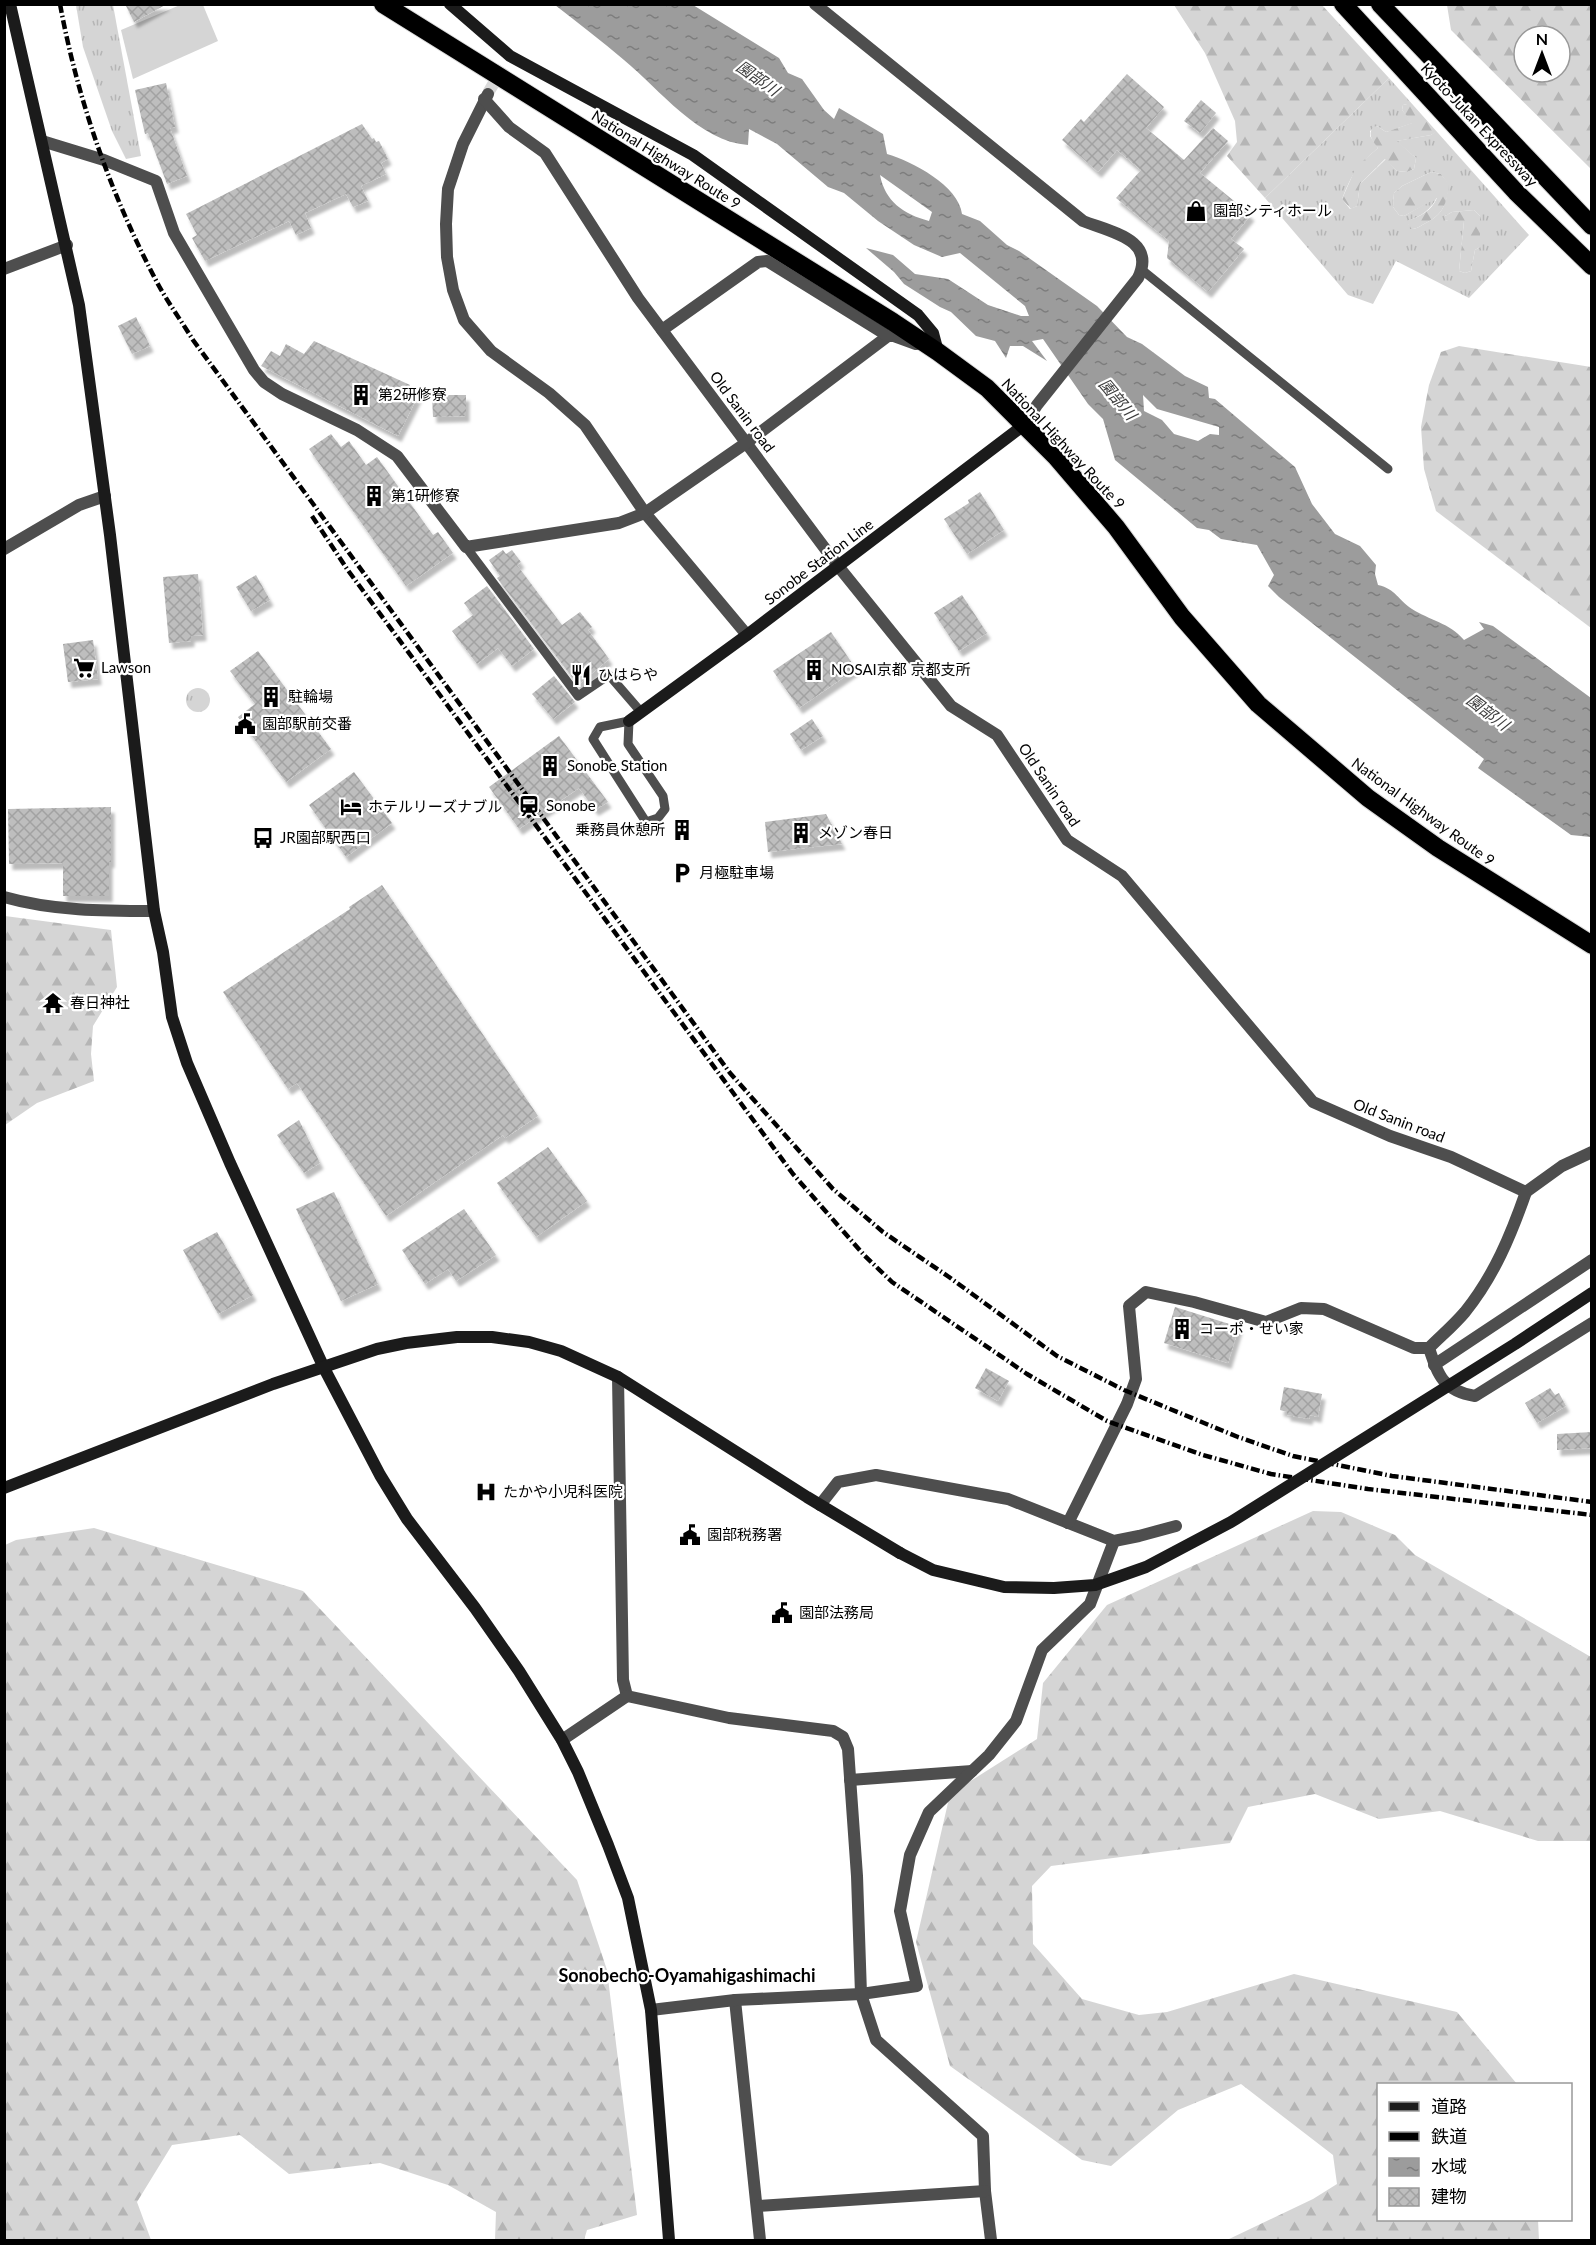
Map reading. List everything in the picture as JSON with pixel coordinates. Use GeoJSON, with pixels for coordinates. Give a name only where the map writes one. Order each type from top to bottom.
{"type":"FeatureCollection","features":[{"type":"Feature","properties":{"kind":"highway","name":"National Highway Route 9"},"geometry":{"type":"LineString","coordinates":[[383,4],[938,352],[987,388],[1082,485],[1182,617],[1258,704],[1377,804],[1438,848],[1592,945]]}},
{"type":"Feature","properties":{"kind":"highway","name":"Kyoto-Jukan Expressway"},"geometry":{"type":"LineString","coordinates":[[1343,4],[1516,192],[1592,266]]}},
{"type":"Feature","properties":{"kind":"highway","name":"Kyoto-Jukan Expressway"},"geometry":{"type":"LineString","coordinates":[[1380,4],[1592,226]]}},
{"type":"Feature","properties":{"kind":"street"},"geometry":{"type":"LineString","coordinates":[[10,4],[79,305],[105,496],[154,911],[163,952],[172,1017],[187,1063],[324,1368],[358,1435],[406,1519],[475,1608],[519,1671],[562,1740],[578,1772],[628,1898],[651,2010],[669,2241]]}},
{"type":"Feature","properties":{"kind":"street"},"geometry":{"type":"LineString","coordinates":[[450,4],[508,59],[693,155],[918,315],[933,333],[938,352]]}},
{"type":"Feature","properties":{"kind":"street"},"geometry":{"type":"LineString","coordinates":[[815,4],[1083,221],[1128,238],[1139,248],[1143,257],[1142,270],[1138,278],[1037,405],[1024,425]]}},
{"type":"Feature","properties":{"kind":"street","name":"Old Sanin road"},"geometry":{"type":"LineString","coordinates":[[645,513],[585,425],[549,393],[491,351],[464,320],[453,290],[447,257],[448,189],[463,144],[486,96],[509,127],[544,153],[638,298],[838,566],[951,706],[997,735],[1067,840],[1122,876],[1313,1102],[1390,1136],[1451,1157],[1526,1192]]}},
{"type":"Feature","properties":{"kind":"street"},"geometry":{"type":"LineString","coordinates":[[42,141],[104,160],[156,181],[174,232],[254,370],[264,382],[282,394],[357,430],[397,456],[466,548],[619,523],[645,513],[746,443],[888,336]]}},
{"type":"Feature","properties":{"kind":"street"},"geometry":{"type":"LineString","coordinates":[[4,269],[67,246]]}},
{"type":"Feature","properties":{"kind":"street"},"geometry":{"type":"LineString","coordinates":[[662,330],[758,262],[767,261],[888,336],[894,336],[938,352]]}},
{"type":"Feature","properties":{"kind":"street","name":"Sonobe Station Line"},"geometry":{"type":"LineString","coordinates":[[630,721],[1024,425]]}},
{"type":"Feature","properties":{"kind":"street"},"geometry":{"type":"LineString","coordinates":[[4,549],[79,505],[105,496]]}},
{"type":"Feature","properties":{"kind":"street"},"geometry":{"type":"LineString","coordinates":[[645,513],[747,635]]}},
{"type":"Feature","properties":{"kind":"street"},"geometry":{"type":"LineString","coordinates":[[4,897],[28,904],[83,909],[154,911]]}},
{"type":"Feature","properties":{"kind":"street"},"geometry":{"type":"LineString","coordinates":[[1068,1523],[1127,1404],[1136,1379],[1129,1306],[1146,1292],[1194,1302],[1266,1322],[1301,1308],[1323,1309],[1414,1348],[1429,1348],[1464,1313],[1483,1287],[1502,1255],[1526,1192],[1562,1166],[1592,1152]]}},
{"type":"Feature","properties":{"kind":"street"},"geometry":{"type":"LineString","coordinates":[[1434,1365],[1592,1260]]}},
{"type":"Feature","properties":{"kind":"street"},"geometry":{"type":"LineString","coordinates":[[4,1488],[273,1384],[377,1349],[458,1337],[492,1337],[530,1342],[561,1351],[618,1377],[820,1505],[933,1570],[1004,1587],[1054,1588],[1095,1584],[1146,1567],[1241,1516],[1592,1293]]}},
{"type":"Feature","properties":{"kind":"street"},"geometry":{"type":"LineString","coordinates":[[1429,1348],[1434,1365],[1444,1383],[1462,1394],[1475,1396],[1592,1323]]}},
{"type":"Feature","properties":{"kind":"street"},"geometry":{"type":"LineString","coordinates":[[618,1377],[623,1680],[627,1696]]}},
{"type":"Feature","properties":{"kind":"street"},"geometry":{"type":"LineString","coordinates":[[820,1505],[838,1482],[876,1475],[1008,1499],[1114,1540],[1176,1526]]}},
{"type":"Feature","properties":{"kind":"street"},"geometry":{"type":"LineString","coordinates":[[651,2010],[735,2000],[861,1994],[917,1986],[900,1911],[910,1856],[929,1812],[989,1755],[1016,1721],[1042,1650],[1090,1604],[1114,1540]]}},
{"type":"Feature","properties":{"kind":"street"},"geometry":{"type":"LineString","coordinates":[[562,1740],[627,1696],[729,1718],[833,1731],[843,1737],[848,1749],[857,1876],[861,1994],[876,2040],[983,2136],[985,2191],[992,2241]]}},
{"type":"Feature","properties":{"kind":"street"},"geometry":{"type":"LineString","coordinates":[[850,1780],[972,1771]]}},
{"type":"Feature","properties":{"kind":"street"},"geometry":{"type":"LineString","coordinates":[[735,2000],[760,2241]]}},
{"type":"Feature","properties":{"kind":"street"},"geometry":{"type":"LineString","coordinates":[[757,2206],[985,2191]]}},
{"type":"Feature","properties":{"kind":"lane"},"geometry":{"type":"LineString","coordinates":[[1142,270],[1388,469]]}},
{"type":"Feature","properties":{"kind":"lane"},"geometry":{"type":"LineString","coordinates":[[466,548],[578,696],[609,675],[641,712]]}},
{"type":"Feature","properties":{"kind":"lane"},"geometry":{"type":"LineString","coordinates":[[630,721],[628,744],[663,796],[665,809],[658,818],[646,822],[593,739],[600,727],[630,721]]}},
{"type":"Feature","properties":{"kind":"green space"},"geometry":{"type":"Polygon","coordinates":[[[76,5],[113,5],[141,156],[126,159],[112,131],[83,47],[76,5]]]}},
{"type":"Feature","properties":{"kind":"green space"},"geometry":{"type":"Polygon","coordinates":[[[180,5],[203,5],[218,41],[133,79],[121,30],[180,5]]]}},
{"type":"Feature","properties":{"kind":"green space"},"geometry":{"type":"Polygon","coordinates":[[[1174,5],[1322,5],[1389,78],[1265,198],[1227,156],[1237,142],[1235,121],[1205,53],[1174,5]]]}},
{"type":"Feature","properties":{"kind":"green space"},"geometry":{"type":"Polygon","coordinates":[[[1447,5],[1591,5],[1591,169],[1451,30],[1447,5]]]}},
{"type":"Feature","properties":{"kind":"green space"},"geometry":{"type":"Polygon","coordinates":[[[1389,78],[1529,235],[1469,298],[1396,261],[1373,304],[1348,295],[1265,198],[1389,78]],[[1407,104],[1403,105],[1402,110],[1413,123],[1386,132],[1377,126],[1370,131],[1370,136],[1378,148],[1360,165],[1349,182],[1342,199],[1350,209],[1357,206],[1360,184],[1386,159],[1397,171],[1407,172],[1414,169],[1416,158],[1396,141],[1431,135],[1435,132],[1407,104]],[[1431,172],[1402,186],[1394,193],[1393,207],[1399,215],[1404,216],[1437,197],[1425,212],[1408,221],[1410,229],[1417,228],[1440,213],[1448,184],[1441,174],[1431,172]],[[1474,210],[1452,212],[1445,216],[1445,220],[1464,221],[1459,271],[1465,273],[1471,271],[1475,250],[1480,247],[1480,216],[1474,210]]]}},
{"type":"Feature","properties":{"kind":"green space"},"geometry":{"type":"Polygon","coordinates":[[[1410,104],[1436,132],[1397,141],[1416,158],[1414,169],[1407,172],[1397,171],[1385,159],[1360,184],[1357,206],[1351,209],[1342,199],[1356,167],[1378,148],[1371,138],[1371,130],[1377,126],[1386,132],[1412,123],[1402,110],[1403,105],[1410,104]]]}},
{"type":"Feature","properties":{"kind":"green space"},"geometry":{"type":"Polygon","coordinates":[[[1431,172],[1441,174],[1449,184],[1445,203],[1436,217],[1419,227],[1410,229],[1407,221],[1425,213],[1437,198],[1404,216],[1399,215],[1393,207],[1394,193],[1402,186],[1431,172]]]}},
{"type":"Feature","properties":{"kind":"green space"},"geometry":{"type":"Polygon","coordinates":[[[1474,210],[1480,216],[1480,247],[1475,250],[1471,271],[1465,273],[1459,271],[1464,221],[1448,221],[1445,220],[1445,216],[1452,212],[1474,210]]]}},
{"type":"Feature","properties":{"kind":"green space"},"geometry":{"type":"Polygon","coordinates":[[[1459,346],[1591,367],[1591,628],[1436,511],[1424,469],[1421,427],[1429,385],[1441,352],[1459,346]]]}},
{"type":"Feature","properties":{"kind":"green space"},"geometry":{"type":"Polygon","coordinates":[[[198,688],[207,691],[210,700],[207,709],[198,712],[189,709],[186,700],[189,691],[198,688]]]}},
{"type":"Feature","properties":{"kind":"green space"},"geometry":{"type":"Polygon","coordinates":[[[5,916],[111,930],[117,987],[93,1026],[91,1054],[94,1081],[37,1103],[5,1125],[5,916]]]}},
{"type":"Feature","properties":{"kind":"green space"},"geometry":{"type":"Polygon","coordinates":[[[1313,1511],[1341,1512],[1395,1535],[1415,1555],[1591,1657],[1591,1841],[1538,1841],[1440,1811],[1379,1819],[1315,1794],[1248,1807],[1230,1843],[1051,1866],[1032,1886],[1033,1944],[1082,1999],[1139,2015],[1167,2012],[1294,1974],[1457,2012],[1516,2083],[1377,2083],[1377,2221],[1538,2221],[1539,2240],[1227,2240],[1313,2199],[1337,2184],[1333,2155],[1241,2084],[1178,2110],[1111,2166],[1082,2160],[950,2066],[916,1942],[950,1794],[1037,1739],[1043,1683],[1107,1605],[1313,1511]]]}},
{"type":"Feature","properties":{"kind":"green space"},"geometry":{"type":"Polygon","coordinates":[[[94,1528],[303,1591],[577,1880],[607,1970],[637,2215],[587,2230],[584,2240],[495,2240],[496,2212],[448,2185],[380,2163],[289,2174],[240,2135],[172,2145],[137,2202],[151,2240],[5,2240],[5,1545],[16,1540],[94,1528]]]}},
{"type":"Feature","properties":{"kind":"water","name":"園部川"},"geometry":{"type":"Polygon","coordinates":[[[555,5],[693,5],[779,58],[788,73],[802,79],[824,110],[834,119],[839,108],[883,134],[887,154],[909,162],[933,176],[953,194],[962,214],[980,221],[1007,245],[1097,306],[1127,337],[1142,344],[1185,376],[1208,387],[1209,398],[1215,399],[1295,467],[1312,504],[1335,534],[1360,546],[1376,565],[1375,574],[1378,585],[1393,592],[1407,606],[1446,626],[1464,640],[1484,629],[1479,622],[1493,626],[1591,698],[1591,837],[1571,835],[1478,768],[1484,759],[1279,597],[1268,586],[1274,575],[1257,545],[1221,539],[1209,530],[1197,528],[1115,460],[1103,419],[1088,404],[1043,339],[1032,341],[1047,361],[1023,346],[1010,346],[1006,358],[995,341],[976,336],[951,312],[904,284],[894,272],[866,248],[893,255],[915,274],[948,279],[988,305],[1021,316],[1029,316],[1025,306],[960,253],[942,257],[914,245],[878,221],[844,193],[828,187],[777,144],[749,129],[748,145],[730,142],[713,135],[681,112],[624,60],[555,5]],[[880,175],[886,192],[897,205],[911,215],[929,221],[932,212],[880,175]],[[1143,395],[1144,411],[1162,420],[1174,434],[1198,441],[1210,434],[1219,435],[1219,427],[1157,409],[1143,395]]]}},
{"type":"Feature","properties":{"kind":"building"},"geometry":{"type":"Polygon","coordinates":[[[125,4],[167,4],[134,22],[125,4]]]}},
{"type":"Feature","properties":{"kind":"building"},"geometry":{"type":"Polygon","coordinates":[[[1127,74],[1164,107],[1146,128],[1184,160],[1213,128],[1228,141],[1200,173],[1251,215],[1231,239],[1244,249],[1208,292],[1167,258],[1169,241],[1116,198],[1141,170],[1117,150],[1098,172],[1062,140],[1081,119],[1084,122],[1127,74]]]}},
{"type":"Feature","properties":{"kind":"building"},"geometry":{"type":"Polygon","coordinates":[[[166,83],[175,127],[170,128],[187,176],[167,184],[148,133],[145,134],[135,90],[166,83]]]}},
{"type":"Feature","properties":{"kind":"building"},"geometry":{"type":"Polygon","coordinates":[[[1201,100],[1216,113],[1200,133],[1184,121],[1201,100]]]}},
{"type":"Feature","properties":{"kind":"building"},"geometry":{"type":"Polygon","coordinates":[[[362,124],[372,139],[379,141],[388,159],[381,163],[386,174],[361,186],[368,201],[353,207],[346,194],[305,213],[311,228],[296,235],[289,221],[205,261],[192,238],[197,235],[186,214],[362,124]]]}},
{"type":"Feature","properties":{"kind":"building"},"geometry":{"type":"Polygon","coordinates":[[[136,317],[150,346],[132,354],[118,326],[136,317]]]}},
{"type":"Feature","properties":{"kind":"building","name":"第2研修寮"},"geometry":{"type":"Polygon","coordinates":[[[314,341],[410,385],[404,396],[418,396],[398,436],[261,366],[271,351],[280,356],[286,344],[304,354],[314,341]]]}},
{"type":"Feature","properties":{"kind":"building"},"geometry":{"type":"Polygon","coordinates":[[[432,395],[466,395],[466,416],[433,417],[432,395]]]}},
{"type":"Feature","properties":{"kind":"building","name":"第1研修寮"},"geometry":{"type":"Polygon","coordinates":[[[331,434],[341,447],[349,441],[366,465],[377,457],[433,535],[438,532],[453,553],[406,586],[309,449],[331,434]]]}},
{"type":"Feature","properties":{"kind":"building"},"geometry":{"type":"Polygon","coordinates":[[[980,492],[1004,530],[967,554],[944,519],[969,503],[968,500],[980,492]]]}},
{"type":"Feature","properties":{"kind":"building"},"geometry":{"type":"Polygon","coordinates":[[[503,550],[506,554],[512,550],[521,562],[517,565],[562,625],[580,612],[592,627],[588,630],[609,659],[578,685],[497,578],[500,576],[489,560],[503,550]]]}},
{"type":"Feature","properties":{"kind":"building"},"geometry":{"type":"Polygon","coordinates":[[[198,574],[203,635],[191,636],[191,641],[169,643],[163,577],[198,574]]]}},
{"type":"Feature","properties":{"kind":"building"},"geometry":{"type":"Polygon","coordinates":[[[256,575],[270,600],[251,611],[236,587],[256,575]]]}},
{"type":"Feature","properties":{"kind":"building"},"geometry":{"type":"Polygon","coordinates":[[[487,586],[534,649],[512,666],[498,648],[477,664],[452,631],[473,615],[464,603],[487,586]]]}},
{"type":"Feature","properties":{"kind":"building"},"geometry":{"type":"Polygon","coordinates":[[[962,595],[987,633],[959,651],[934,613],[962,595]]]}},
{"type":"Feature","properties":{"kind":"building","name":"NOSAI京都 京都支所"},"geometry":{"type":"Polygon","coordinates":[[[831,632],[856,669],[799,708],[773,671],[831,632]]]}},
{"type":"Feature","properties":{"kind":"building"},"geometry":{"type":"Polygon","coordinates":[[[93,640],[98,679],[68,682],[63,644],[93,640]]]}},
{"type":"Feature","properties":{"kind":"building","name":"駐輪場"},"geometry":{"type":"Polygon","coordinates":[[[258,651],[331,749],[286,782],[238,717],[255,704],[230,671],[258,651]]]}},
{"type":"Feature","properties":{"kind":"building"},"geometry":{"type":"Polygon","coordinates":[[[554,676],[575,702],[553,719],[532,694],[554,676]]]}},
{"type":"Feature","properties":{"kind":"building"},"geometry":{"type":"Polygon","coordinates":[[[812,719],[823,736],[801,750],[790,734],[812,719]]]}},
{"type":"Feature","properties":{"kind":"building","name":"Sonobe Station"},"geometry":{"type":"Polygon","coordinates":[[[559,736],[608,802],[595,810],[579,788],[519,829],[489,787],[559,736]]]}},
{"type":"Feature","properties":{"kind":"building"},"geometry":{"type":"Polygon","coordinates":[[[354,772],[392,823],[346,857],[309,805],[354,772]]]}},
{"type":"Feature","properties":{"kind":"building"},"geometry":{"type":"Polygon","coordinates":[[[111,807],[109,896],[63,896],[63,863],[9,864],[8,809],[111,807]]]}},
{"type":"Feature","properties":{"kind":"building","name":"メゾン春日"},"geometry":{"type":"Polygon","coordinates":[[[826,814],[842,844],[768,852],[765,822],[826,814]]]}},
{"type":"Feature","properties":{"kind":"building"},"geometry":{"type":"Polygon","coordinates":[[[382,885],[538,1116],[505,1138],[503,1135],[386,1216],[297,1083],[288,1089],[223,992],[350,909],[349,907],[382,885]]]}},
{"type":"Feature","properties":{"kind":"building"},"geometry":{"type":"Polygon","coordinates":[[[299,1120],[320,1163],[304,1173],[277,1135],[299,1120]]]}},
{"type":"Feature","properties":{"kind":"building"},"geometry":{"type":"Polygon","coordinates":[[[548,1147],[587,1201],[536,1237],[497,1183],[548,1147]]]}},
{"type":"Feature","properties":{"kind":"building"},"geometry":{"type":"Polygon","coordinates":[[[334,1192],[378,1284],[341,1301],[296,1209],[334,1192]]]}},
{"type":"Feature","properties":{"kind":"building"},"geometry":{"type":"Polygon","coordinates":[[[464,1209],[496,1255],[456,1281],[448,1269],[425,1284],[402,1250],[464,1209]]]}},
{"type":"Feature","properties":{"kind":"building"},"geometry":{"type":"Polygon","coordinates":[[[217,1232],[253,1295],[218,1314],[183,1250],[217,1232]]]}},
{"type":"Feature","properties":{"kind":"building"},"geometry":{"type":"Polygon","coordinates":[[[1175,1307],[1239,1327],[1228,1363],[1164,1343],[1175,1307]]]}},
{"type":"Feature","properties":{"kind":"building"},"geometry":{"type":"Polygon","coordinates":[[[986,1368],[1009,1381],[998,1401],[975,1388],[986,1368]]]}},
{"type":"Feature","properties":{"kind":"building"},"geometry":{"type":"Polygon","coordinates":[[[1284,1387],[1322,1394],[1318,1417],[1310,1415],[1309,1419],[1287,1415],[1287,1412],[1280,1410],[1284,1387]]]}},
{"type":"Feature","properties":{"kind":"building"},"geometry":{"type":"Polygon","coordinates":[[[1550,1388],[1555,1395],[1559,1393],[1566,1406],[1537,1423],[1525,1403],[1550,1388]]]}},
{"type":"Feature","properties":{"kind":"building"},"geometry":{"type":"Polygon","coordinates":[[[1592,1432],[1592,1448],[1557,1450],[1557,1434],[1592,1432]]]}},
{"type":"Feature","properties":{"kind":"tunnel"},"geometry":{"type":"LineString","coordinates":[[488,93],[506,63]]}},
{"type":"Feature","properties":{"kind":"railway"},"geometry":{"type":"LineString","coordinates":[[60,4],[76,77],[112,184],[126,219],[159,286],[193,340],[730,1073],[833,1189],[883,1232],[1057,1356],[1124,1390],[1238,1437],[1293,1456],[1392,1476],[1592,1502]]}},
{"type":"Feature","properties":{"kind":"railway"},"geometry":{"type":"LineString","coordinates":[[312,516],[347,569],[793,1174],[864,1255],[892,1282],[1027,1374],[1107,1421],[1203,1455],[1271,1474],[1368,1489],[1592,1515]]}},
{"type":"Feature","properties":{"kind":"place","name":"園部シティホール"},"geometry":{"type":"Point","coordinates":[1196,211]}},
{"type":"Feature","properties":{"kind":"place","name":"第2研修寮"},"geometry":{"type":"Point","coordinates":[361,395]}},
{"type":"Feature","properties":{"kind":"place","name":"第1研修寮"},"geometry":{"type":"Point","coordinates":[374,496]}},
{"type":"Feature","properties":{"kind":"place","name":"Lawson"},"geometry":{"type":"Point","coordinates":[84,668]}},
{"type":"Feature","properties":{"kind":"place","name":"NOSAI京都 京都支所"},"geometry":{"type":"Point","coordinates":[814,670]}},
{"type":"Feature","properties":{"kind":"place","name":"ひはらや"},"geometry":{"type":"Point","coordinates":[581,675]}},
{"type":"Feature","properties":{"kind":"place","name":"駐輪場"},"geometry":{"type":"Point","coordinates":[271,697]}},
{"type":"Feature","properties":{"kind":"place","name":"園部駅前交番"},"geometry":{"type":"Point","coordinates":[245,724]}},
{"type":"Feature","properties":{"kind":"place","name":"Sonobe Station"},"geometry":{"type":"Point","coordinates":[550,766]}},
{"type":"Feature","properties":{"kind":"place","name":"Sonobe"},"geometry":{"type":"Point","coordinates":[529,806]}},
{"type":"Feature","properties":{"kind":"place","name":"ホテルリーズナブル"},"geometry":{"type":"Point","coordinates":[351,807]}},
{"type":"Feature","properties":{"kind":"place","name":"乗務員休憩所"},"geometry":{"type":"Point","coordinates":[682,830]}},
{"type":"Feature","properties":{"kind":"place","name":"メゾン春日"},"geometry":{"type":"Point","coordinates":[801,833]}},
{"type":"Feature","properties":{"kind":"place","name":"JR園部駅西口"},"geometry":{"type":"Point","coordinates":[263,838]}},
{"type":"Feature","properties":{"kind":"place","name":"月極駐車場"},"geometry":{"type":"Point","coordinates":[682,873]}},
{"type":"Feature","properties":{"kind":"place","name":"春日神社"},"geometry":{"type":"Point","coordinates":[53,1003]}},
{"type":"Feature","properties":{"kind":"place","name":"コーポ・せい家"},"geometry":{"type":"Point","coordinates":[1182,1329]}},
{"type":"Feature","properties":{"kind":"place","name":"たかや小児科医院"},"geometry":{"type":"Point","coordinates":[486,1492]}},
{"type":"Feature","properties":{"kind":"place","name":"園部税務署"},"geometry":{"type":"Point","coordinates":[690,1535]}},
{"type":"Feature","properties":{"kind":"place","name":"園部法務局"},"geometry":{"type":"Point","coordinates":[782,1613]}},
{"type":"Feature","properties":{"kind":"district","name":"Sonobecho-Oyamahigashimachi"},"geometry":{"type":"Point","coordinates":[687,1976]}}]}
